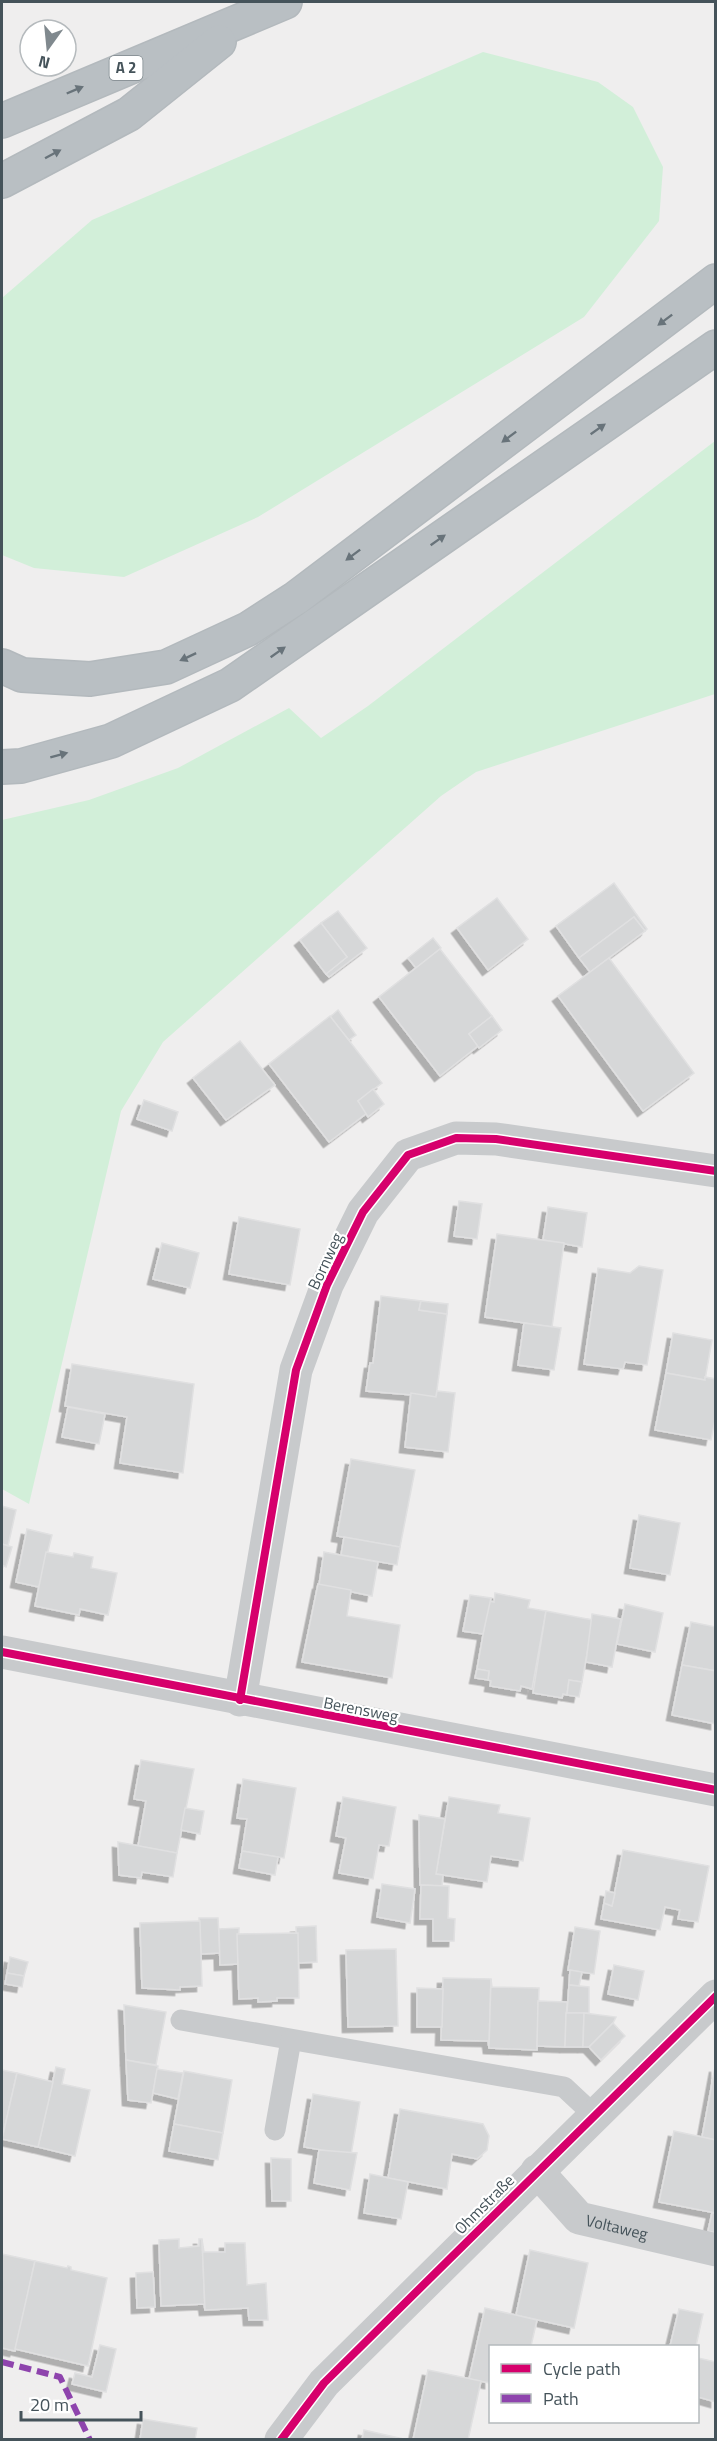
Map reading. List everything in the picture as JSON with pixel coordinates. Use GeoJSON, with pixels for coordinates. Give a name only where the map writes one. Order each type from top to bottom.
{"type":"FeatureCollection","features":[{"type":"Feature","properties":{"kind":"highway","name":"A 2"},"geometry":{"type":"LineString","coordinates":[[2,121],[285,2]]}},
{"type":"Feature","properties":{"kind":"highway"},"geometry":{"type":"LineString","coordinates":[[2,181],[129,114],[251,16]]}},
{"type":"Feature","properties":{"kind":"highway"},"geometry":{"type":"LineString","coordinates":[[2,666],[22,675],[90,679],[166,667],[248,629],[296,598],[714,281]]}},
{"type":"Feature","properties":{"kind":"highway"},"geometry":{"type":"LineString","coordinates":[[2,767],[21,766],[111,741],[230,685],[716,347]]}},
{"type":"Feature","properties":{"kind":"street","name":"Bornweg"},"geometry":{"type":"LineString","coordinates":[[240,1700],[296,1370],[327,1285],[363,1212],[408,1155],[456,1138],[496,1139],[716,1171]]}},
{"type":"Feature","properties":{"kind":"street","name":"Berensweg"},"geometry":{"type":"LineString","coordinates":[[2,1652],[240,1700],[716,1790]]}},
{"type":"Feature","properties":{"kind":"street","name":"Ohmstraße"},"geometry":{"type":"LineString","coordinates":[[281,2439],[324,2383],[716,1996]]}},
{"type":"Feature","properties":{"kind":"street","name":"Voltaweg"},"geometry":{"type":"LineString","coordinates":[[537,2171],[579,2218],[716,2250]]}},
{"type":"Feature","properties":{"kind":"lane"},"geometry":{"type":"LineString","coordinates":[[181,2020],[564,2087],[594,2115]]}},
{"type":"Feature","properties":{"kind":"lane"},"geometry":{"type":"LineString","coordinates":[[275,2130],[291,2040]]}},
{"type":"Feature","properties":{"kind":"green space"},"geometry":{"type":"Polygon","coordinates":[[[483,52],[598,82],[633,107],[663,167],[659,221],[584,317],[258,517],[124,577],[34,568],[2,555],[2,298],[92,220],[483,52]]]}},
{"type":"Feature","properties":{"kind":"green space"},"geometry":{"type":"Polygon","coordinates":[[[715,441],[715,694],[476,772],[441,796],[163,1042],[121,1111],[29,1504],[2,1489],[2,820],[89,800],[178,768],[289,708],[321,738],[368,706],[715,441]]]}},
{"type":"Feature","properties":{"kind":"building"},"geometry":{"type":"Polygon","coordinates":[[[614,883],[647,929],[645,931],[634,917],[579,958],[556,926],[614,883]]]}},
{"type":"Feature","properties":{"kind":"building"},"geometry":{"type":"Polygon","coordinates":[[[497,898],[528,939],[488,970],[457,928],[497,898]]]}},
{"type":"Feature","properties":{"kind":"building"},"geometry":{"type":"Polygon","coordinates":[[[338,911],[367,948],[329,977],[326,974],[347,957],[321,923],[338,911]]]}},
{"type":"Feature","properties":{"kind":"building"},"geometry":{"type":"Polygon","coordinates":[[[634,917],[645,931],[590,972],[579,958],[634,917]]]}},
{"type":"Feature","properties":{"kind":"building"},"geometry":{"type":"Polygon","coordinates":[[[321,923],[347,957],[326,974],[300,940],[321,923]]]}},
{"type":"Feature","properties":{"kind":"building"},"geometry":{"type":"Polygon","coordinates":[[[433,938],[441,948],[416,968],[408,958],[433,938]]]}},
{"type":"Feature","properties":{"kind":"building"},"geometry":{"type":"Polygon","coordinates":[[[440,949],[492,1016],[469,1034],[478,1046],[440,1076],[379,997],[440,949]]]}},
{"type":"Feature","properties":{"kind":"building"},"geometry":{"type":"Polygon","coordinates":[[[609,958],[694,1073],[643,1111],[558,996],[609,958]]]}},
{"type":"Feature","properties":{"kind":"building"},"geometry":{"type":"Polygon","coordinates":[[[338,1010],[356,1035],[349,1040],[330,1017],[338,1010]]]}},
{"type":"Feature","properties":{"kind":"building"},"geometry":{"type":"Polygon","coordinates":[[[330,1016],[382,1083],[358,1101],[367,1113],[329,1142],[269,1064],[330,1016]]]}},
{"type":"Feature","properties":{"kind":"building"},"geometry":{"type":"Polygon","coordinates":[[[492,1016],[502,1030],[479,1048],[469,1034],[492,1016]]]}},
{"type":"Feature","properties":{"kind":"building"},"geometry":{"type":"Polygon","coordinates":[[[240,1041],[275,1085],[226,1120],[193,1078],[240,1041]]]}},
{"type":"Feature","properties":{"kind":"building"},"geometry":{"type":"Polygon","coordinates":[[[373,1089],[384,1104],[368,1117],[358,1101],[373,1089]]]}},
{"type":"Feature","properties":{"kind":"building"},"geometry":{"type":"Polygon","coordinates":[[[144,1100],[178,1112],[172,1131],[137,1119],[144,1100]]]}},
{"type":"Feature","properties":{"kind":"building"},"geometry":{"type":"Polygon","coordinates":[[[459,1201],[482,1204],[477,1239],[454,1236],[459,1201]]]}},
{"type":"Feature","properties":{"kind":"building"},"geometry":{"type":"Polygon","coordinates":[[[548,1207],[587,1213],[582,1247],[543,1240],[548,1207]]]}},
{"type":"Feature","properties":{"kind":"building"},"geometry":{"type":"Polygon","coordinates":[[[239,1217],[300,1229],[290,1285],[229,1274],[239,1217]]]}},
{"type":"Feature","properties":{"kind":"building"},"geometry":{"type":"Polygon","coordinates":[[[497,1234],[564,1243],[552,1327],[485,1317],[497,1234]]]}},
{"type":"Feature","properties":{"kind":"building"},"geometry":{"type":"Polygon","coordinates":[[[162,1243],[199,1253],[190,1288],[153,1279],[162,1243]]]}},
{"type":"Feature","properties":{"kind":"building"},"geometry":{"type":"Polygon","coordinates":[[[639,1266],[663,1270],[647,1365],[625,1362],[623,1369],[584,1364],[598,1268],[630,1273],[639,1266]]]}},
{"type":"Feature","properties":{"kind":"building"},"geometry":{"type":"Polygon","coordinates":[[[381,1296],[421,1301],[419,1310],[447,1314],[436,1397],[366,1391],[370,1363],[373,1363],[381,1296]]]}},
{"type":"Feature","properties":{"kind":"building"},"geometry":{"type":"Polygon","coordinates":[[[421,1301],[448,1304],[447,1314],[419,1310],[421,1301]]]}},
{"type":"Feature","properties":{"kind":"building"},"geometry":{"type":"Polygon","coordinates":[[[524,1323],[561,1328],[554,1370],[518,1365],[524,1323]]]}},
{"type":"Feature","properties":{"kind":"building"},"geometry":{"type":"Polygon","coordinates":[[[673,1333],[712,1340],[705,1380],[666,1373],[673,1333]]]}},
{"type":"Feature","properties":{"kind":"building"},"geometry":{"type":"Polygon","coordinates":[[[72,1364],[194,1384],[183,1473],[120,1463],[127,1417],[65,1406],[72,1364]]]}},
{"type":"Feature","properties":{"kind":"building"},"geometry":{"type":"Polygon","coordinates":[[[666,1373],[705,1380],[705,1377],[716,1379],[716,1415],[711,1440],[655,1430],[666,1373]]]}},
{"type":"Feature","properties":{"kind":"building"},"geometry":{"type":"Polygon","coordinates":[[[437,1391],[455,1393],[448,1452],[405,1447],[411,1393],[436,1397],[437,1391]]]}},
{"type":"Feature","properties":{"kind":"building"},"geometry":{"type":"Polygon","coordinates":[[[68,1407],[105,1414],[99,1444],[62,1437],[68,1407]]]}},
{"type":"Feature","properties":{"kind":"building"},"geometry":{"type":"Polygon","coordinates":[[[351,1459],[415,1470],[400,1547],[337,1536],[351,1459]]]}},
{"type":"Feature","properties":{"kind":"building"},"geometry":{"type":"Polygon","coordinates":[[[2,1506],[16,1510],[8,1546],[2,1544],[2,1506]]]}},
{"type":"Feature","properties":{"kind":"building"},"geometry":{"type":"Polygon","coordinates":[[[639,1515],[680,1523],[670,1575],[630,1568],[639,1515]]]}},
{"type":"Feature","properties":{"kind":"building"},"geometry":{"type":"Polygon","coordinates":[[[27,1529],[52,1535],[39,1587],[16,1582],[27,1529]]]}},
{"type":"Feature","properties":{"kind":"building"},"geometry":{"type":"Polygon","coordinates":[[[344,1537],[400,1547],[397,1565],[341,1555],[344,1537]]]}},
{"type":"Feature","properties":{"kind":"building"},"geometry":{"type":"Polygon","coordinates":[[[2,1544],[12,1547],[6,1567],[2,1565],[2,1544]]]}},
{"type":"Feature","properties":{"kind":"building"},"geometry":{"type":"Polygon","coordinates":[[[46,1552],[73,1557],[74,1553],[93,1557],[91,1568],[117,1573],[108,1615],[80,1609],[79,1615],[35,1606],[46,1552]]]}},
{"type":"Feature","properties":{"kind":"building"},"geometry":{"type":"Polygon","coordinates":[[[324,1552],[378,1562],[372,1596],[319,1585],[324,1552]]]}},
{"type":"Feature","properties":{"kind":"building"},"geometry":{"type":"Polygon","coordinates":[[[318,1584],[351,1590],[347,1616],[400,1625],[392,1678],[302,1662],[318,1584]]]}},
{"type":"Feature","properties":{"kind":"building"},"geometry":{"type":"Polygon","coordinates":[[[495,1593],[530,1600],[528,1608],[546,1611],[532,1689],[521,1686],[520,1691],[490,1686],[489,1671],[477,1669],[489,1601],[494,1602],[495,1593]]]}},
{"type":"Feature","properties":{"kind":"building"},"geometry":{"type":"Polygon","coordinates":[[[470,1595],[491,1598],[483,1634],[463,1631],[470,1595]]]}},
{"type":"Feature","properties":{"kind":"building"},"geometry":{"type":"Polygon","coordinates":[[[625,1604],[663,1613],[655,1652],[617,1644],[625,1604]]]}},
{"type":"Feature","properties":{"kind":"building"},"geometry":{"type":"Polygon","coordinates":[[[546,1611],[593,1620],[582,1682],[569,1680],[567,1695],[563,1694],[562,1698],[533,1693],[546,1611]]]}},
{"type":"Feature","properties":{"kind":"building"},"geometry":{"type":"Polygon","coordinates":[[[592,1614],[621,1619],[612,1667],[586,1662],[592,1614]]]}},
{"type":"Feature","properties":{"kind":"building"},"geometry":{"type":"Polygon","coordinates":[[[691,1622],[716,1627],[716,1671],[682,1665],[691,1622]]]}},
{"type":"Feature","properties":{"kind":"building"},"geometry":{"type":"Polygon","coordinates":[[[682,1665],[716,1671],[716,1724],[672,1715],[682,1665]]]}},
{"type":"Feature","properties":{"kind":"building"},"geometry":{"type":"Polygon","coordinates":[[[477,1669],[489,1671],[488,1680],[475,1678],[477,1669]]]}},
{"type":"Feature","properties":{"kind":"building"},"geometry":{"type":"Polygon","coordinates":[[[569,1680],[582,1682],[579,1697],[567,1695],[569,1680]]]}},
{"type":"Feature","properties":{"kind":"building"},"geometry":{"type":"Polygon","coordinates":[[[141,1760],[194,1769],[177,1853],[138,1846],[146,1801],[134,1799],[141,1760]]]}},
{"type":"Feature","properties":{"kind":"building"},"geometry":{"type":"Polygon","coordinates":[[[243,1779],[296,1788],[284,1858],[242,1851],[247,1819],[237,1818],[243,1779]]]}},
{"type":"Feature","properties":{"kind":"building"},"geometry":{"type":"Polygon","coordinates":[[[343,1797],[396,1807],[389,1846],[379,1845],[373,1879],[339,1873],[346,1838],[336,1836],[343,1797]]]}},
{"type":"Feature","properties":{"kind":"building"},"geometry":{"type":"Polygon","coordinates":[[[449,1797],[500,1805],[498,1813],[530,1818],[523,1861],[491,1856],[487,1882],[436,1874],[449,1797]]]}},
{"type":"Feature","properties":{"kind":"building"},"geometry":{"type":"Polygon","coordinates":[[[185,1808],[204,1811],[200,1834],[181,1830],[185,1808]]]}},
{"type":"Feature","properties":{"kind":"building"},"geometry":{"type":"Polygon","coordinates":[[[419,1815],[445,1819],[436,1874],[443,1875],[442,1886],[420,1885],[419,1815]]]}},
{"type":"Feature","properties":{"kind":"building"},"geometry":{"type":"Polygon","coordinates":[[[118,1842],[177,1853],[173,1877],[142,1872],[141,1878],[119,1875],[118,1842]]]}},
{"type":"Feature","properties":{"kind":"building"},"geometry":{"type":"Polygon","coordinates":[[[623,1850],[709,1866],[698,1922],[678,1919],[680,1910],[665,1907],[660,1930],[601,1919],[604,1903],[612,1906],[623,1850]]]}},
{"type":"Feature","properties":{"kind":"building"},"geometry":{"type":"Polygon","coordinates":[[[242,1851],[278,1857],[275,1875],[239,1868],[242,1851]]]}},
{"type":"Feature","properties":{"kind":"building"},"geometry":{"type":"Polygon","coordinates":[[[382,1884],[415,1889],[410,1923],[377,1917],[382,1884]]]}},
{"type":"Feature","properties":{"kind":"building"},"geometry":{"type":"Polygon","coordinates":[[[421,1885],[449,1886],[448,1918],[455,1919],[454,1941],[433,1941],[433,1919],[420,1919],[421,1885]]]}},
{"type":"Feature","properties":{"kind":"building"},"geometry":{"type":"Polygon","coordinates":[[[606,1891],[615,1893],[612,1906],[604,1903],[606,1891]]]}},
{"type":"Feature","properties":{"kind":"building"},"geometry":{"type":"Polygon","coordinates":[[[199,1918],[218,1918],[220,1953],[201,1954],[199,1918]]]}},
{"type":"Feature","properties":{"kind":"building"},"geometry":{"type":"Polygon","coordinates":[[[200,1921],[202,1986],[180,1987],[180,1990],[142,1988],[140,1923],[200,1921]]]}},
{"type":"Feature","properties":{"kind":"building"},"geometry":{"type":"Polygon","coordinates":[[[316,1926],[317,1962],[298,1963],[296,1927],[316,1926]]]}},
{"type":"Feature","properties":{"kind":"building"},"geometry":{"type":"Polygon","coordinates":[[[575,1927],[600,1931],[594,1974],[568,1970],[575,1927]]]}},
{"type":"Feature","properties":{"kind":"building"},"geometry":{"type":"Polygon","coordinates":[[[239,1928],[238,1964],[220,1965],[219,1929],[239,1928]]]}},
{"type":"Feature","properties":{"kind":"building"},"geometry":{"type":"Polygon","coordinates":[[[298,1933],[299,1998],[277,1998],[277,2001],[258,2002],[258,1998],[239,1999],[237,1934],[298,1933]]]}},
{"type":"Feature","properties":{"kind":"building"},"geometry":{"type":"Polygon","coordinates":[[[396,1949],[398,2026],[348,2027],[346,1950],[396,1949]]]}},
{"type":"Feature","properties":{"kind":"building"},"geometry":{"type":"Polygon","coordinates":[[[10,1957],[28,1962],[24,1976],[7,1973],[10,1957]]]}},
{"type":"Feature","properties":{"kind":"building"},"geometry":{"type":"Polygon","coordinates":[[[614,1965],[644,1971],[638,2000],[608,1994],[614,1965]]]}},
{"type":"Feature","properties":{"kind":"building"},"geometry":{"type":"Polygon","coordinates":[[[570,1970],[582,1972],[579,1986],[569,1985],[570,1970]]]}},
{"type":"Feature","properties":{"kind":"building"},"geometry":{"type":"Polygon","coordinates":[[[7,1973],[24,1976],[22,1987],[5,1984],[7,1973]]]}},
{"type":"Feature","properties":{"kind":"building"},"geometry":{"type":"Polygon","coordinates":[[[443,1978],[491,1979],[489,2048],[488,2041],[441,2040],[443,1978]]]}},
{"type":"Feature","properties":{"kind":"building"},"geometry":{"type":"Polygon","coordinates":[[[491,1979],[492,1987],[539,1988],[537,2050],[489,2048],[491,1979]]]}},
{"type":"Feature","properties":{"kind":"building"},"geometry":{"type":"Polygon","coordinates":[[[569,1985],[589,1987],[589,2013],[567,2013],[569,1985]]]}},
{"type":"Feature","properties":{"kind":"building"},"geometry":{"type":"Polygon","coordinates":[[[417,1988],[443,1989],[442,2027],[417,2027],[417,1988]]]}},
{"type":"Feature","properties":{"kind":"building"},"geometry":{"type":"Polygon","coordinates":[[[538,2001],[567,2002],[565,2047],[537,2046],[538,2001]]]}},
{"type":"Feature","properties":{"kind":"building"},"geometry":{"type":"Polygon","coordinates":[[[124,2005],[166,2012],[156,2065],[126,2060],[124,2005]]]}},
{"type":"Feature","properties":{"kind":"building"},"geometry":{"type":"Polygon","coordinates":[[[566,2013],[584,2013],[583,2047],[565,2047],[566,2013]]]}},
{"type":"Feature","properties":{"kind":"building"},"geometry":{"type":"Polygon","coordinates":[[[584,2013],[616,2017],[589,2047],[583,2047],[584,2013]]]}},
{"type":"Feature","properties":{"kind":"building"},"geometry":{"type":"Polygon","coordinates":[[[613,2023],[625,2036],[601,2060],[589,2047],[613,2023]]]}},
{"type":"Feature","properties":{"kind":"building"},"geometry":{"type":"Polygon","coordinates":[[[126,2060],[158,2066],[151,2103],[128,2100],[126,2060]]]}},
{"type":"Feature","properties":{"kind":"building"},"geometry":{"type":"Polygon","coordinates":[[[56,2067],[65,2069],[62,2084],[90,2090],[75,2156],[38,2147],[56,2067]]]}},
{"type":"Feature","properties":{"kind":"building"},"geometry":{"type":"Polygon","coordinates":[[[716,2067],[716,2140],[702,2137],[716,2067]]]}},
{"type":"Feature","properties":{"kind":"building"},"geometry":{"type":"Polygon","coordinates":[[[157,2069],[183,2073],[178,2099],[153,2093],[157,2069]]]}},
{"type":"Feature","properties":{"kind":"building"},"geometry":{"type":"Polygon","coordinates":[[[2,2070],[17,2073],[2,2139],[2,2070]]]}},
{"type":"Feature","properties":{"kind":"building"},"geometry":{"type":"Polygon","coordinates":[[[184,2071],[232,2080],[223,2133],[174,2124],[184,2071]]]}},
{"type":"Feature","properties":{"kind":"building"},"geometry":{"type":"Polygon","coordinates":[[[17,2073],[53,2082],[38,2147],[2,2139],[17,2073]]]}},
{"type":"Feature","properties":{"kind":"building"},"geometry":{"type":"Polygon","coordinates":[[[313,2094],[360,2102],[351,2155],[304,2147],[313,2094]]]}},
{"type":"Feature","properties":{"kind":"building"},"geometry":{"type":"Polygon","coordinates":[[[400,2109],[483,2124],[489,2136],[487,2150],[477,2159],[452,2154],[447,2189],[388,2178],[400,2109]]]}},
{"type":"Feature","properties":{"kind":"building"},"geometry":{"type":"Polygon","coordinates":[[[174,2124],[223,2133],[218,2160],[169,2151],[174,2124]]]}},
{"type":"Feature","properties":{"kind":"building"},"geometry":{"type":"Polygon","coordinates":[[[674,2131],[716,2140],[716,2213],[659,2202],[674,2131]]]}},
{"type":"Feature","properties":{"kind":"building"},"geometry":{"type":"Polygon","coordinates":[[[319,2150],[357,2153],[350,2190],[314,2183],[319,2150]]]}},
{"type":"Feature","properties":{"kind":"building"},"geometry":{"type":"Polygon","coordinates":[[[271,2158],[291,2159],[291,2201],[272,2201],[271,2158]]]}},
{"type":"Feature","properties":{"kind":"building"},"geometry":{"type":"Polygon","coordinates":[[[370,2174],[408,2182],[401,2219],[364,2213],[370,2174]]]}},
{"type":"Feature","properties":{"kind":"building"},"geometry":{"type":"Polygon","coordinates":[[[712,2213],[716,2213],[716,2233],[708,2231],[712,2213]]]}},
{"type":"Feature","properties":{"kind":"building"},"geometry":{"type":"Polygon","coordinates":[[[179,2239],[179,2248],[199,2246],[199,2239],[202,2239],[205,2310],[204,2304],[161,2306],[159,2240],[179,2239]]]}},
{"type":"Feature","properties":{"kind":"building"},"geometry":{"type":"Polygon","coordinates":[[[202,2239],[204,2252],[225,2252],[225,2243],[245,2243],[247,2285],[266,2283],[268,2320],[249,2320],[248,2308],[205,2310],[202,2239]]]}},
{"type":"Feature","properties":{"kind":"building"},"geometry":{"type":"Polygon","coordinates":[[[530,2250],[588,2263],[574,2328],[516,2315],[530,2250]]]}},
{"type":"Feature","properties":{"kind":"building"},"geometry":{"type":"Polygon","coordinates":[[[2,2254],[35,2261],[15,2351],[2,2348],[2,2254]]]}},
{"type":"Feature","properties":{"kind":"building"},"geometry":{"type":"Polygon","coordinates":[[[35,2261],[67,2268],[68,2266],[71,2270],[107,2278],[88,2366],[15,2349],[35,2261]]]}},
{"type":"Feature","properties":{"kind":"building"},"geometry":{"type":"Polygon","coordinates":[[[153,2272],[155,2307],[137,2308],[136,2273],[153,2272]]]}},
{"type":"Feature","properties":{"kind":"building"},"geometry":{"type":"Polygon","coordinates":[[[485,2308],[537,2320],[531,2345],[489,2345],[489,2383],[469,2379],[485,2308]]]}},
{"type":"Feature","properties":{"kind":"building"},"geometry":{"type":"Polygon","coordinates":[[[679,2309],[703,2314],[696,2345],[670,2345],[679,2309]]]}},
{"type":"Feature","properties":{"kind":"building"},"geometry":{"type":"Polygon","coordinates":[[[100,2345],[116,2349],[106,2392],[72,2384],[75,2373],[92,2377],[100,2345]]]}},
{"type":"Feature","properties":{"kind":"building"},"geometry":{"type":"Polygon","coordinates":[[[699,2358],[716,2362],[716,2402],[699,2397],[699,2358]]]}},
{"type":"Feature","properties":{"kind":"building"},"geometry":{"type":"Polygon","coordinates":[[[428,2370],[481,2381],[468,2440],[413,2440],[428,2370]]]}},
{"type":"Feature","properties":{"kind":"building"},"geometry":{"type":"Polygon","coordinates":[[[143,2419],[197,2428],[195,2440],[140,2440],[143,2419]]]}},
{"type":"Feature","properties":{"kind":"building"},"geometry":{"type":"Polygon","coordinates":[[[364,2430],[408,2440],[362,2440],[364,2430]]]}},
{"type":"Feature","properties":{"kind":"marked path"},"geometry":{"type":"LineString","coordinates":[[2,2362],[60,2377],[90,2440]]}},
{"type":"Feature","properties":{"kind":"cycle path"},"geometry":{"type":"LineString","coordinates":[[240,1700],[296,1370],[327,1285],[363,1212],[408,1155],[456,1138],[496,1139],[716,1171]]}},
{"type":"Feature","properties":{"kind":"cycle path"},"geometry":{"type":"LineString","coordinates":[[2,1652],[716,1790]]}},
{"type":"Feature","properties":{"kind":"cycle path"},"geometry":{"type":"LineString","coordinates":[[281,2440],[324,2383],[716,1996]]}}]}
